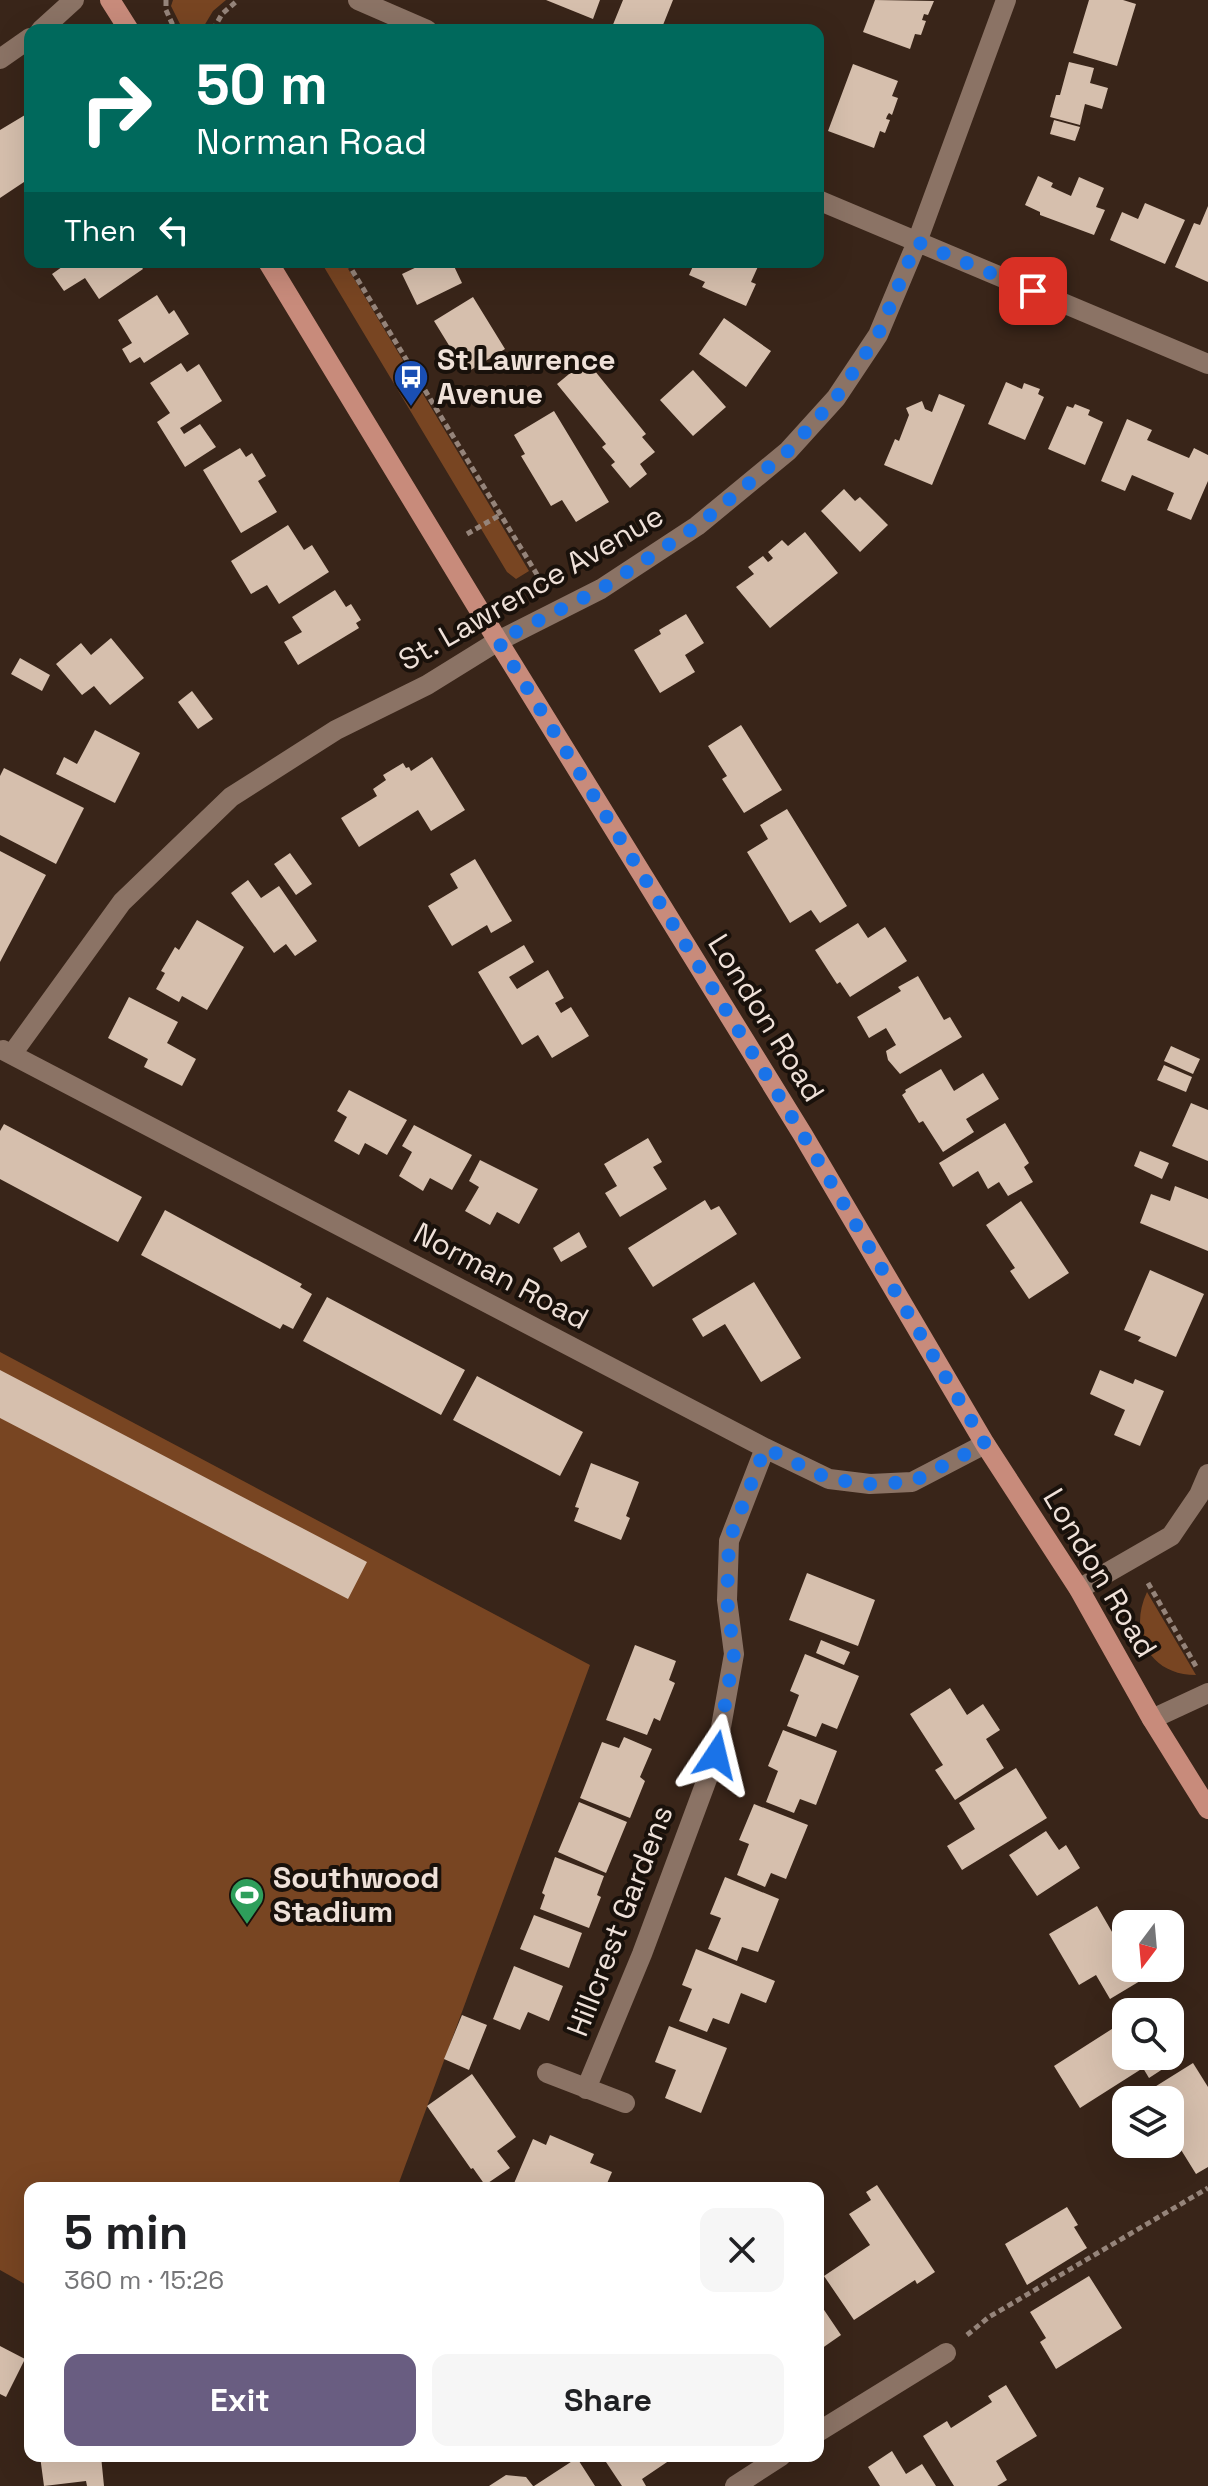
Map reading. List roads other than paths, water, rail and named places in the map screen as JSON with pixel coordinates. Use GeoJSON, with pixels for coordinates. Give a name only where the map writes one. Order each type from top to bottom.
{"type":"FeatureCollection","features":[{"type":"Feature","properties":{"kind":"main road"},"geometry":{"type":"LineString","coordinates":[[110,0],[125,24]]}},
{"type":"Feature","properties":{"kind":"main road","name":"London Road"},"geometry":{"type":"LineString","coordinates":[[272,268],[803,1135],[985,1444],[1079,1589],[1152,1719],[1208,1809]]}},
{"type":"Feature","properties":{"kind":"street"},"geometry":{"type":"LineString","coordinates":[[48,24],[74,0]]}},
{"type":"Feature","properties":{"kind":"street"},"geometry":{"type":"LineString","coordinates":[[358,0],[413,24]]}},
{"type":"Feature","properties":{"kind":"street","name":"St. Lawrence Avenue"},"geometry":{"type":"LineString","coordinates":[[6,1051],[122,902],[231,797],[336,730],[427,685],[498,641],[601,589],[697,526],[788,451],[836,398],[878,335],[917,242],[1006,0]]}},
{"type":"Feature","properties":{"kind":"street"},"geometry":{"type":"LineString","coordinates":[[0,59],[24,42]]}},
{"type":"Feature","properties":{"kind":"street"},"geometry":{"type":"LineString","coordinates":[[824,203],[1208,364]]}},
{"type":"Feature","properties":{"kind":"street","name":"Norman Road"},"geometry":{"type":"LineString","coordinates":[[6,1051],[829,1479],[870,1484],[912,1482],[985,1444]]}},
{"type":"Feature","properties":{"kind":"street","name":"Hillcrest Gardens"},"geometry":{"type":"LineString","coordinates":[[586,2089],[642,1954],[716,1755],[734,1654],[727,1600],[729,1541],[765,1448]]}},
{"type":"Feature","properties":{"kind":"street"},"geometry":{"type":"LineString","coordinates":[[1079,1589],[1171,1536],[1199,1495],[1208,1474]]}},
{"type":"Feature","properties":{"kind":"street"},"geometry":{"type":"LineString","coordinates":[[1152,1719],[1208,1693]]}},
{"type":"Feature","properties":{"kind":"street"},"geometry":{"type":"LineString","coordinates":[[547,2073],[625,2103]]}},
{"type":"Feature","properties":{"kind":"street"},"geometry":{"type":"LineString","coordinates":[[824,2428],[946,2353]]}},
{"type":"Feature","properties":{"kind":"street"},"geometry":{"type":"LineString","coordinates":[[735,2486],[772,2462]]}},
{"type":"Feature","properties":{"kind":"place","name":"St Lawrence Avenue"},"geometry":{"type":"Point","coordinates":[411,408]}},
{"type":"Feature","properties":{"kind":"place","name":"Southwood Stadium"},"geometry":{"type":"Point","coordinates":[247,1926]}}]}
